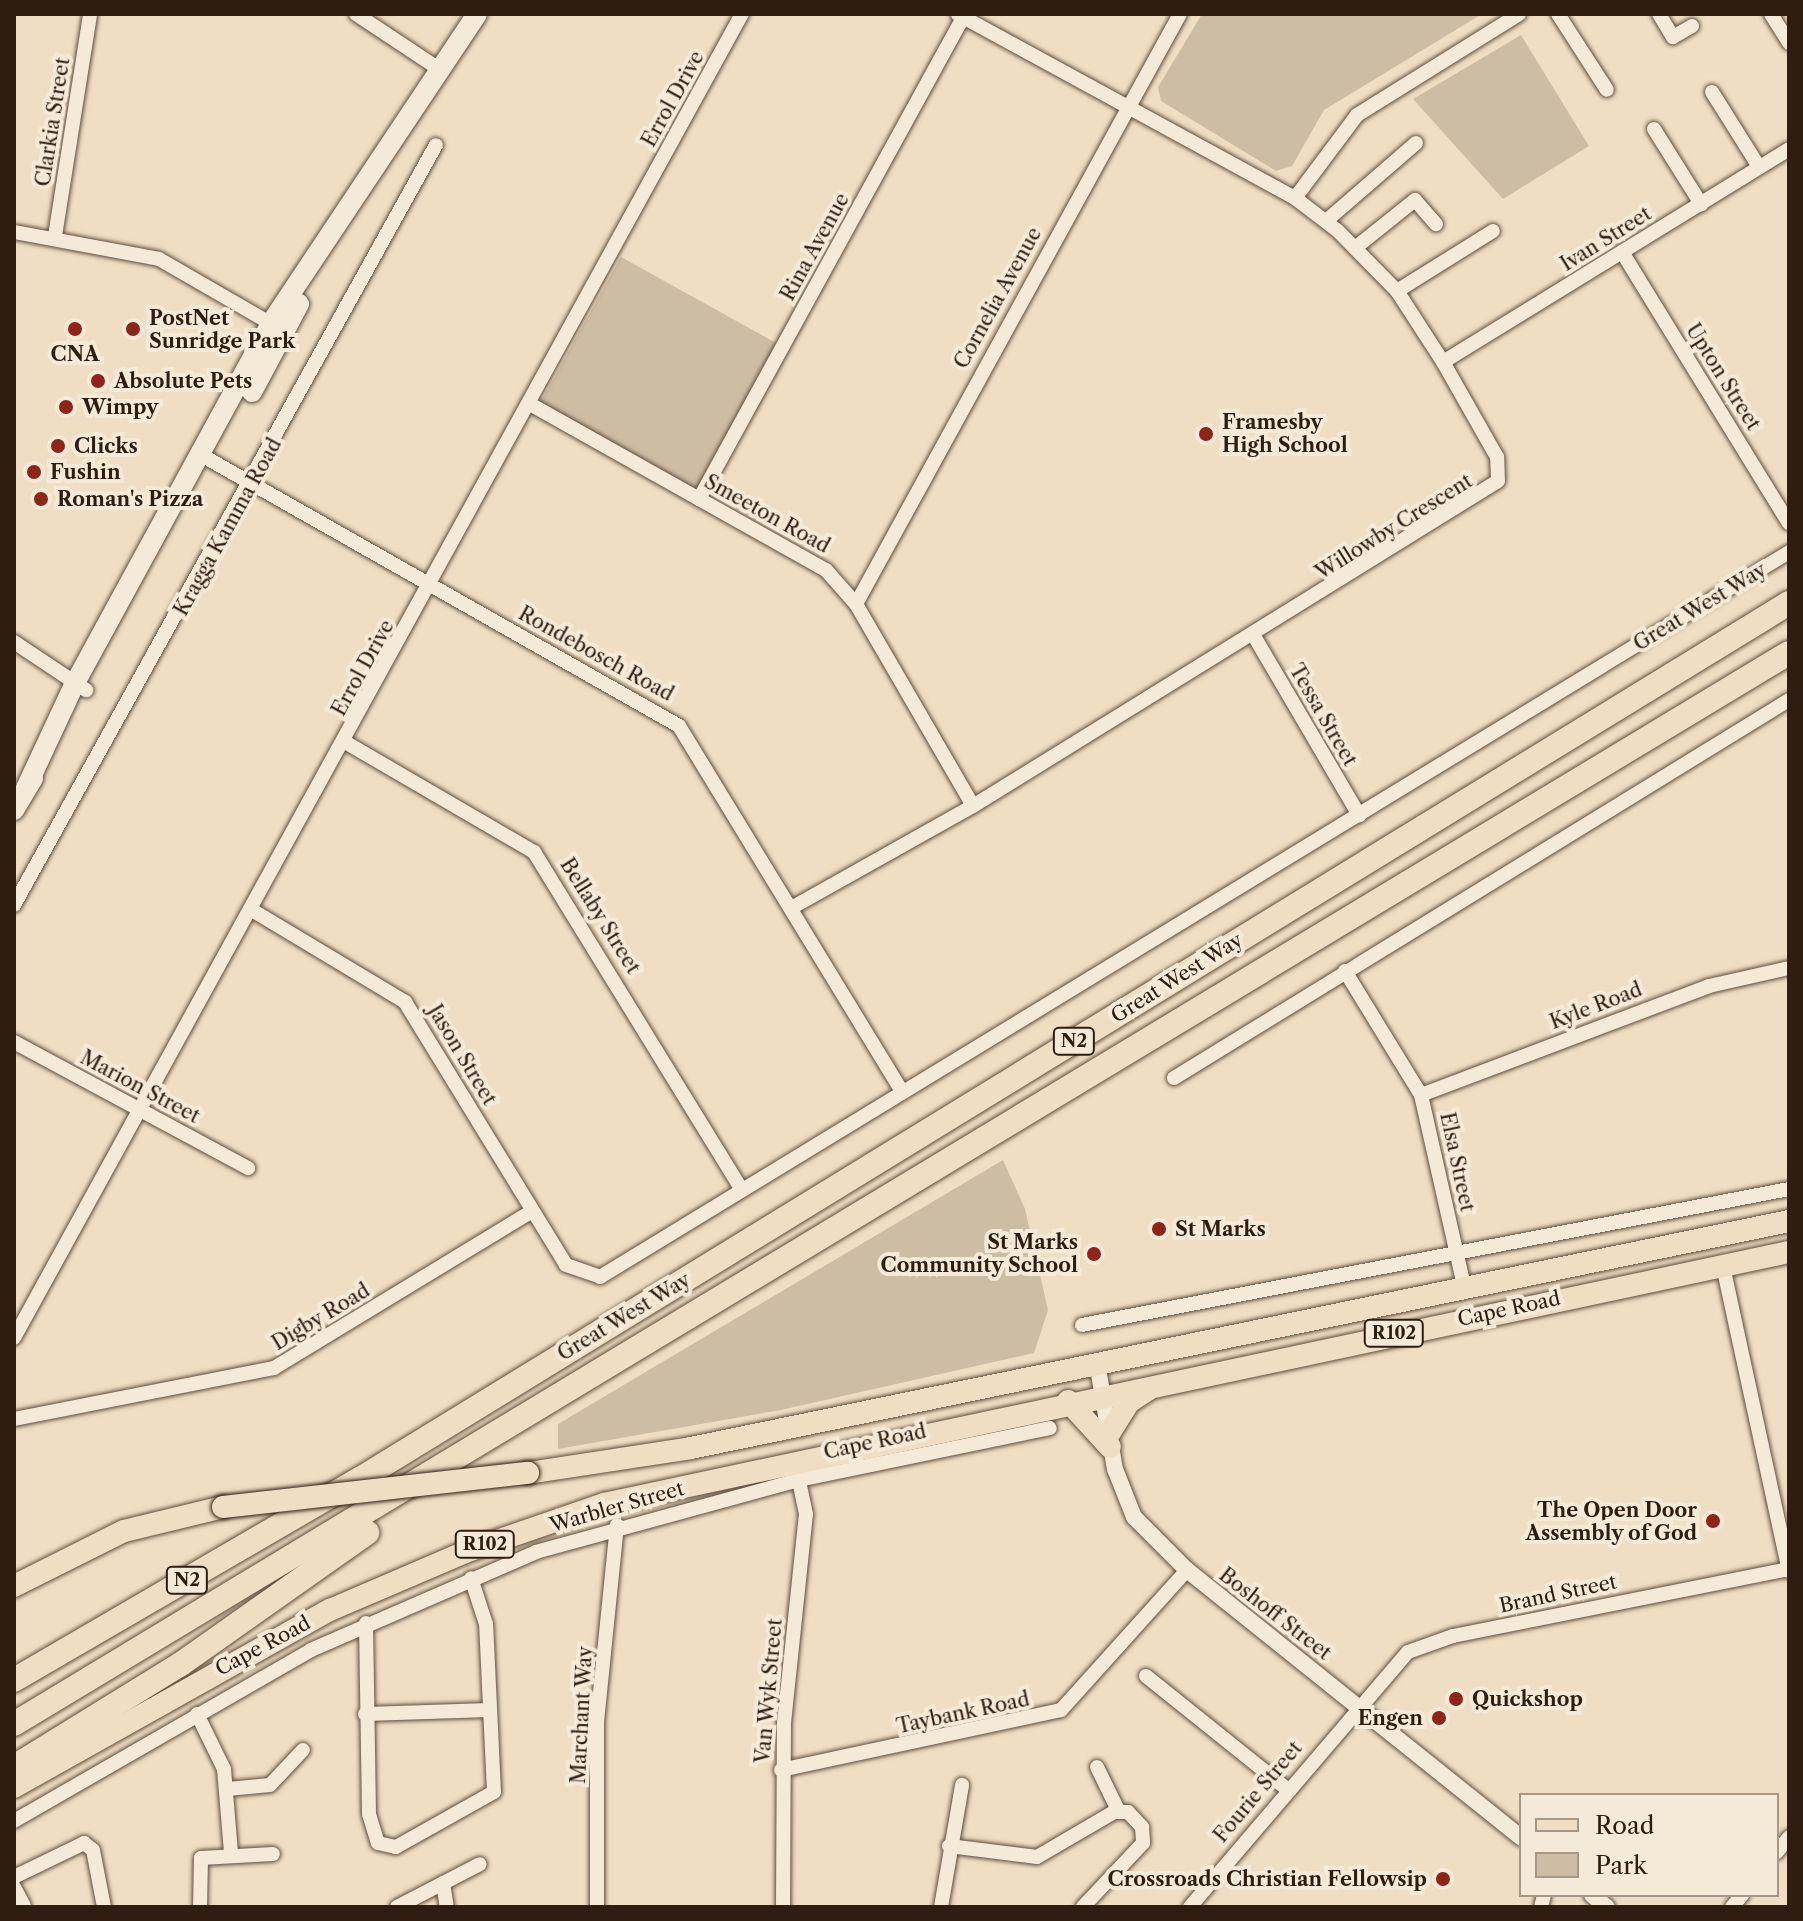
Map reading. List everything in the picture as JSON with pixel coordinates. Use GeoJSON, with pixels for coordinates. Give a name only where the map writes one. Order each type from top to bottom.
{"type":"FeatureCollection","features":[{"type":"Feature","properties":{"kind":"highway","name":"Great West Way"},"geometry":{"type":"LineString","coordinates":[[360,1479],[1789,603]]}},
{"type":"Feature","properties":{"kind":"highway","name":"Great West Way"},"geometry":{"type":"LineString","coordinates":[[484,1446],[1789,653]]}},
{"type":"Feature","properties":{"kind":"highway"},"geometry":{"type":"LineString","coordinates":[[14,1767],[263,1609],[484,1446]]}},
{"type":"Feature","properties":{"kind":"highway","name":"N2"},"geometry":{"type":"LineString","coordinates":[[14,1724],[484,1446]]}},
{"type":"Feature","properties":{"kind":"highway"},"geometry":{"type":"LineString","coordinates":[[14,1663],[360,1479]]}},
{"type":"Feature","properties":{"kind":"highway","name":"N2"},"geometry":{"type":"LineString","coordinates":[[14,1680],[360,1479]]}},
{"type":"Feature","properties":{"kind":"main road"},"geometry":{"type":"LineString","coordinates":[[14,810],[80,686],[209,459],[277,327],[347,212],[477,14]]}},
{"type":"Feature","properties":{"kind":"main road","name":"Cape Road"},"geometry":{"type":"LineString","coordinates":[[14,1586],[116,1534],[223,1507],[528,1473],[673,1452],[1789,1221]]}},
{"type":"Feature","properties":{"kind":"main road","name":"Cape Road"},"geometry":{"type":"LineString","coordinates":[[14,1787],[298,1626],[499,1539],[675,1484],[1789,1252]]}},
{"type":"Feature","properties":{"kind":"main road"},"geometry":{"type":"LineString","coordinates":[[1068,1401],[1110,1440],[1129,1402],[1164,1381]]}},
{"type":"Feature","properties":{"kind":"street","name":"Clarkia Street"},"geometry":{"type":"LineString","coordinates":[[55,236],[90,14]]}},
{"type":"Feature","properties":{"kind":"street"},"geometry":{"type":"LineString","coordinates":[[356,14],[439,69]]}},
{"type":"Feature","properties":{"kind":"street","name":"Errol Drive"},"geometry":{"type":"LineString","coordinates":[[14,1338],[431,586],[742,14]]}},
{"type":"Feature","properties":{"kind":"street","name":"Cornelia Avenue"},"geometry":{"type":"LineString","coordinates":[[856,604],[1125,108],[1180,14]]}},
{"type":"Feature","properties":{"kind":"street"},"geometry":{"type":"LineString","coordinates":[[1295,198],[1357,115],[1519,14]]}},
{"type":"Feature","properties":{"kind":"street"},"geometry":{"type":"LineString","coordinates":[[1558,14],[1607,90]]}},
{"type":"Feature","properties":{"kind":"street"},"geometry":{"type":"LineString","coordinates":[[1659,14],[1673,37],[1692,26]]}},
{"type":"Feature","properties":{"kind":"street"},"geometry":{"type":"LineString","coordinates":[[1771,14],[1789,43]]}},
{"type":"Feature","properties":{"kind":"street","name":"Willowby Crescent"},"geometry":{"type":"LineString","coordinates":[[793,907],[973,806],[1494,487],[1497,457],[1443,362],[1397,291],[1326,221],[1295,198],[1125,108],[962,15]]}},
{"type":"Feature","properties":{"kind":"street","name":"Rina Avenue"},"geometry":{"type":"LineString","coordinates":[[699,499],[962,15]]}},
{"type":"Feature","properties":{"kind":"street"},"geometry":{"type":"LineString","coordinates":[[1712,92],[1759,167]]}},
{"type":"Feature","properties":{"kind":"street"},"geometry":{"type":"LineString","coordinates":[[1654,129],[1701,204]]}},
{"type":"Feature","properties":{"kind":"street"},"geometry":{"type":"LineString","coordinates":[[1326,221],[1416,143]]}},
{"type":"Feature","properties":{"kind":"street","name":"Kragga Kamma Road"},"geometry":{"type":"LineString","coordinates":[[14,905],[254,483],[436,145]]}},
{"type":"Feature","properties":{"kind":"street","name":"Ivan Street"},"geometry":{"type":"LineString","coordinates":[[1443,362],[1789,149]]}},
{"type":"Feature","properties":{"kind":"street"},"geometry":{"type":"LineString","coordinates":[[1355,248],[1415,200],[1436,224]]}},
{"type":"Feature","properties":{"kind":"street"},"geometry":{"type":"LineString","coordinates":[[1397,291],[1493,231]]}},
{"type":"Feature","properties":{"kind":"street"},"geometry":{"type":"LineString","coordinates":[[14,232],[55,236],[159,259],[277,327]]}},
{"type":"Feature","properties":{"kind":"street","name":"Upton Street"},"geometry":{"type":"LineString","coordinates":[[1622,252],[1789,523]]}},
{"type":"Feature","properties":{"kind":"street","name":"Smeeton Road"},"geometry":{"type":"LineString","coordinates":[[530,404],[699,499],[802,552],[856,604],[973,806]]}},
{"type":"Feature","properties":{"kind":"street","name":"Rondebosch Road"},"geometry":{"type":"LineString","coordinates":[[209,459],[679,726],[793,907],[902,1091]]}},
{"type":"Feature","properties":{"kind":"street","name":"Great West Way"},"geometry":{"type":"LineString","coordinates":[[584,1276],[609,1273],[902,1091],[1789,552]]}},
{"type":"Feature","properties":{"kind":"street","name":"Tessa Street"},"geometry":{"type":"LineString","coordinates":[[1254,636],[1359,815]]}},
{"type":"Feature","properties":{"kind":"street"},"geometry":{"type":"LineString","coordinates":[[14,642],[80,686]]}},
{"type":"Feature","properties":{"kind":"street"},"geometry":{"type":"LineString","coordinates":[[1174,1078],[1789,700]]}},
{"type":"Feature","properties":{"kind":"street","name":"Bellaby Street"},"geometry":{"type":"LineString","coordinates":[[345,742],[534,852],[742,1190]]}},
{"type":"Feature","properties":{"kind":"street","name":"Jason Street"},"geometry":{"type":"LineString","coordinates":[[252,910],[405,1002],[566,1265],[584,1276]]}},
{"type":"Feature","properties":{"kind":"street","name":"Kyle Road"},"geometry":{"type":"LineString","coordinates":[[1421,1095],[1709,986],[1789,968]]}},
{"type":"Feature","properties":{"kind":"street","name":"Elsa Street"},"geometry":{"type":"LineString","coordinates":[[1345,971],[1421,1095],[1464,1286]]}},
{"type":"Feature","properties":{"kind":"street","name":"Marion Street"},"geometry":{"type":"LineString","coordinates":[[14,1042],[248,1168]]}},
{"type":"Feature","properties":{"kind":"street"},"geometry":{"type":"LineString","coordinates":[[1082,1325],[1789,1189]]}},
{"type":"Feature","properties":{"kind":"street","name":"Digby Road"},"geometry":{"type":"LineString","coordinates":[[14,1419],[274,1368],[532,1211]]}},
{"type":"Feature","properties":{"kind":"street"},"geometry":{"type":"LineString","coordinates":[[1723,1266],[1789,1570]]}},
{"type":"Feature","properties":{"kind":"street","name":"Boshoff Street"},"geometry":{"type":"LineString","coordinates":[[1097,1362],[1110,1440],[1134,1517],[1187,1570],[1358,1703],[1519,1836]]}},
{"type":"Feature","properties":{"kind":"street","name":"Warbler Street"},"geometry":{"type":"LineString","coordinates":[[14,1821],[197,1714],[366,1623],[471,1578],[617,1525],[799,1480],[1050,1428]]}},
{"type":"Feature","properties":{"kind":"street","name":"Van Wyk Street"},"geometry":{"type":"LineString","coordinates":[[783,1907],[781,1770],[806,1514],[799,1480]]}},
{"type":"Feature","properties":{"kind":"street","name":"Marchant Way"},"geometry":{"type":"LineString","coordinates":[[597,1907],[597,1722],[617,1525]]}},
{"type":"Feature","properties":{"kind":"street","name":"Taybank Road"},"geometry":{"type":"LineString","coordinates":[[781,1770],[1061,1710],[1187,1570]]}},
{"type":"Feature","properties":{"kind":"street","name":"Brand Street"},"geometry":{"type":"LineString","coordinates":[[1358,1703],[1425,1643],[1789,1570]]}},
{"type":"Feature","properties":{"kind":"street"},"geometry":{"type":"LineString","coordinates":[[366,1623],[365,1714],[372,1828],[390,1847],[492,1797],[485,1616],[471,1578]]}},
{"type":"Feature","properties":{"kind":"street"},"geometry":{"type":"LineString","coordinates":[[1146,1676],[1287,1789]]}},
{"type":"Feature","properties":{"kind":"street","name":"Fourie Street"},"geometry":{"type":"LineString","coordinates":[[1190,1907],[1358,1703]]}},
{"type":"Feature","properties":{"kind":"street"},"geometry":{"type":"LineString","coordinates":[[365,1714],[490,1710]]}},
{"type":"Feature","properties":{"kind":"street"},"geometry":{"type":"LineString","coordinates":[[197,1714],[228,1789],[231,1853]]}},
{"type":"Feature","properties":{"kind":"street"},"geometry":{"type":"LineString","coordinates":[[228,1789],[270,1785],[303,1750]]}},
{"type":"Feature","properties":{"kind":"street"},"geometry":{"type":"LineString","coordinates":[[1083,1907],[1143,1843],[1142,1827],[1118,1810],[1097,1767]]}},
{"type":"Feature","properties":{"kind":"street"},"geometry":{"type":"LineString","coordinates":[[941,1907],[949,1846],[962,1785]]}},
{"type":"Feature","properties":{"kind":"street"},"geometry":{"type":"LineString","coordinates":[[949,1846],[1037,1857],[1118,1810]]}},
{"type":"Feature","properties":{"kind":"street"},"geometry":{"type":"LineString","coordinates":[[14,1877],[84,1843],[93,1850],[104,1907]]}},
{"type":"Feature","properties":{"kind":"street"},"geometry":{"type":"LineString","coordinates":[[200,1907],[197,1863],[231,1853],[273,1854]]}},
{"type":"Feature","properties":{"kind":"street"},"geometry":{"type":"LineString","coordinates":[[397,1907],[480,1864]]}},
{"type":"Feature","properties":{"kind":"street"},"geometry":{"type":"LineString","coordinates":[[443,1883],[447,1907]]}},
{"type":"Feature","properties":{"kind":"street"},"geometry":{"type":"LineString","coordinates":[[14,1887],[27,1907]]}},
{"type":"Feature","properties":{"kind":"green space"},"geometry":{"type":"Polygon","coordinates":[[[1202,14],[1482,14],[1324,110],[1292,166],[1276,171],[1161,101],[1158,87],[1202,14]]]}},
{"type":"Feature","properties":{"kind":"green space"},"geometry":{"type":"Polygon","coordinates":[[[1521,35],[1589,146],[1503,199],[1413,99],[1521,35]]]}},
{"type":"Feature","properties":{"kind":"green space"},"geometry":{"type":"Polygon","coordinates":[[[621,257],[779,345],[697,493],[539,406],[621,257]]]}},
{"type":"Feature","properties":{"kind":"green space"},"geometry":{"type":"Polygon","coordinates":[[[1003,1160],[1025,1209],[1048,1310],[1034,1353],[781,1410],[558,1449],[558,1424],[1003,1160]]]}},
{"type":"Feature","properties":{"kind":"place","name":"CNA"},"geometry":{"type":"Point","coordinates":[75,329]}},
{"type":"Feature","properties":{"kind":"place","name":"PostNet Sunridge Park"},"geometry":{"type":"Point","coordinates":[133,329]}},
{"type":"Feature","properties":{"kind":"place","name":"Absolute Pets"},"geometry":{"type":"Point","coordinates":[98,381]}},
{"type":"Feature","properties":{"kind":"place","name":"Wimpy"},"geometry":{"type":"Point","coordinates":[66,407]}},
{"type":"Feature","properties":{"kind":"place","name":"Framesby High School"},"geometry":{"type":"Point","coordinates":[1206,434]}},
{"type":"Feature","properties":{"kind":"place","name":"Clicks"},"geometry":{"type":"Point","coordinates":[58,446]}},
{"type":"Feature","properties":{"kind":"place","name":"Fushin"},"geometry":{"type":"Point","coordinates":[34,472]}},
{"type":"Feature","properties":{"kind":"place","name":"Roman's Pizza"},"geometry":{"type":"Point","coordinates":[41,499]}},
{"type":"Feature","properties":{"kind":"place","name":"St Marks"},"geometry":{"type":"Point","coordinates":[1159,1229]}},
{"type":"Feature","properties":{"kind":"place","name":"St Marks Community School"},"geometry":{"type":"Point","coordinates":[1094,1254]}},
{"type":"Feature","properties":{"kind":"place","name":"The Open Door Assembly of God"},"geometry":{"type":"Point","coordinates":[1713,1521]}},
{"type":"Feature","properties":{"kind":"place","name":"Quickshop"},"geometry":{"type":"Point","coordinates":[1456,1699]}},
{"type":"Feature","properties":{"kind":"place","name":"Engen"},"geometry":{"type":"Point","coordinates":[1439,1718]}},
{"type":"Feature","properties":{"kind":"place","name":"Crossroads Christian Fellowsip"},"geometry":{"type":"Point","coordinates":[1443,1879]}}]}
